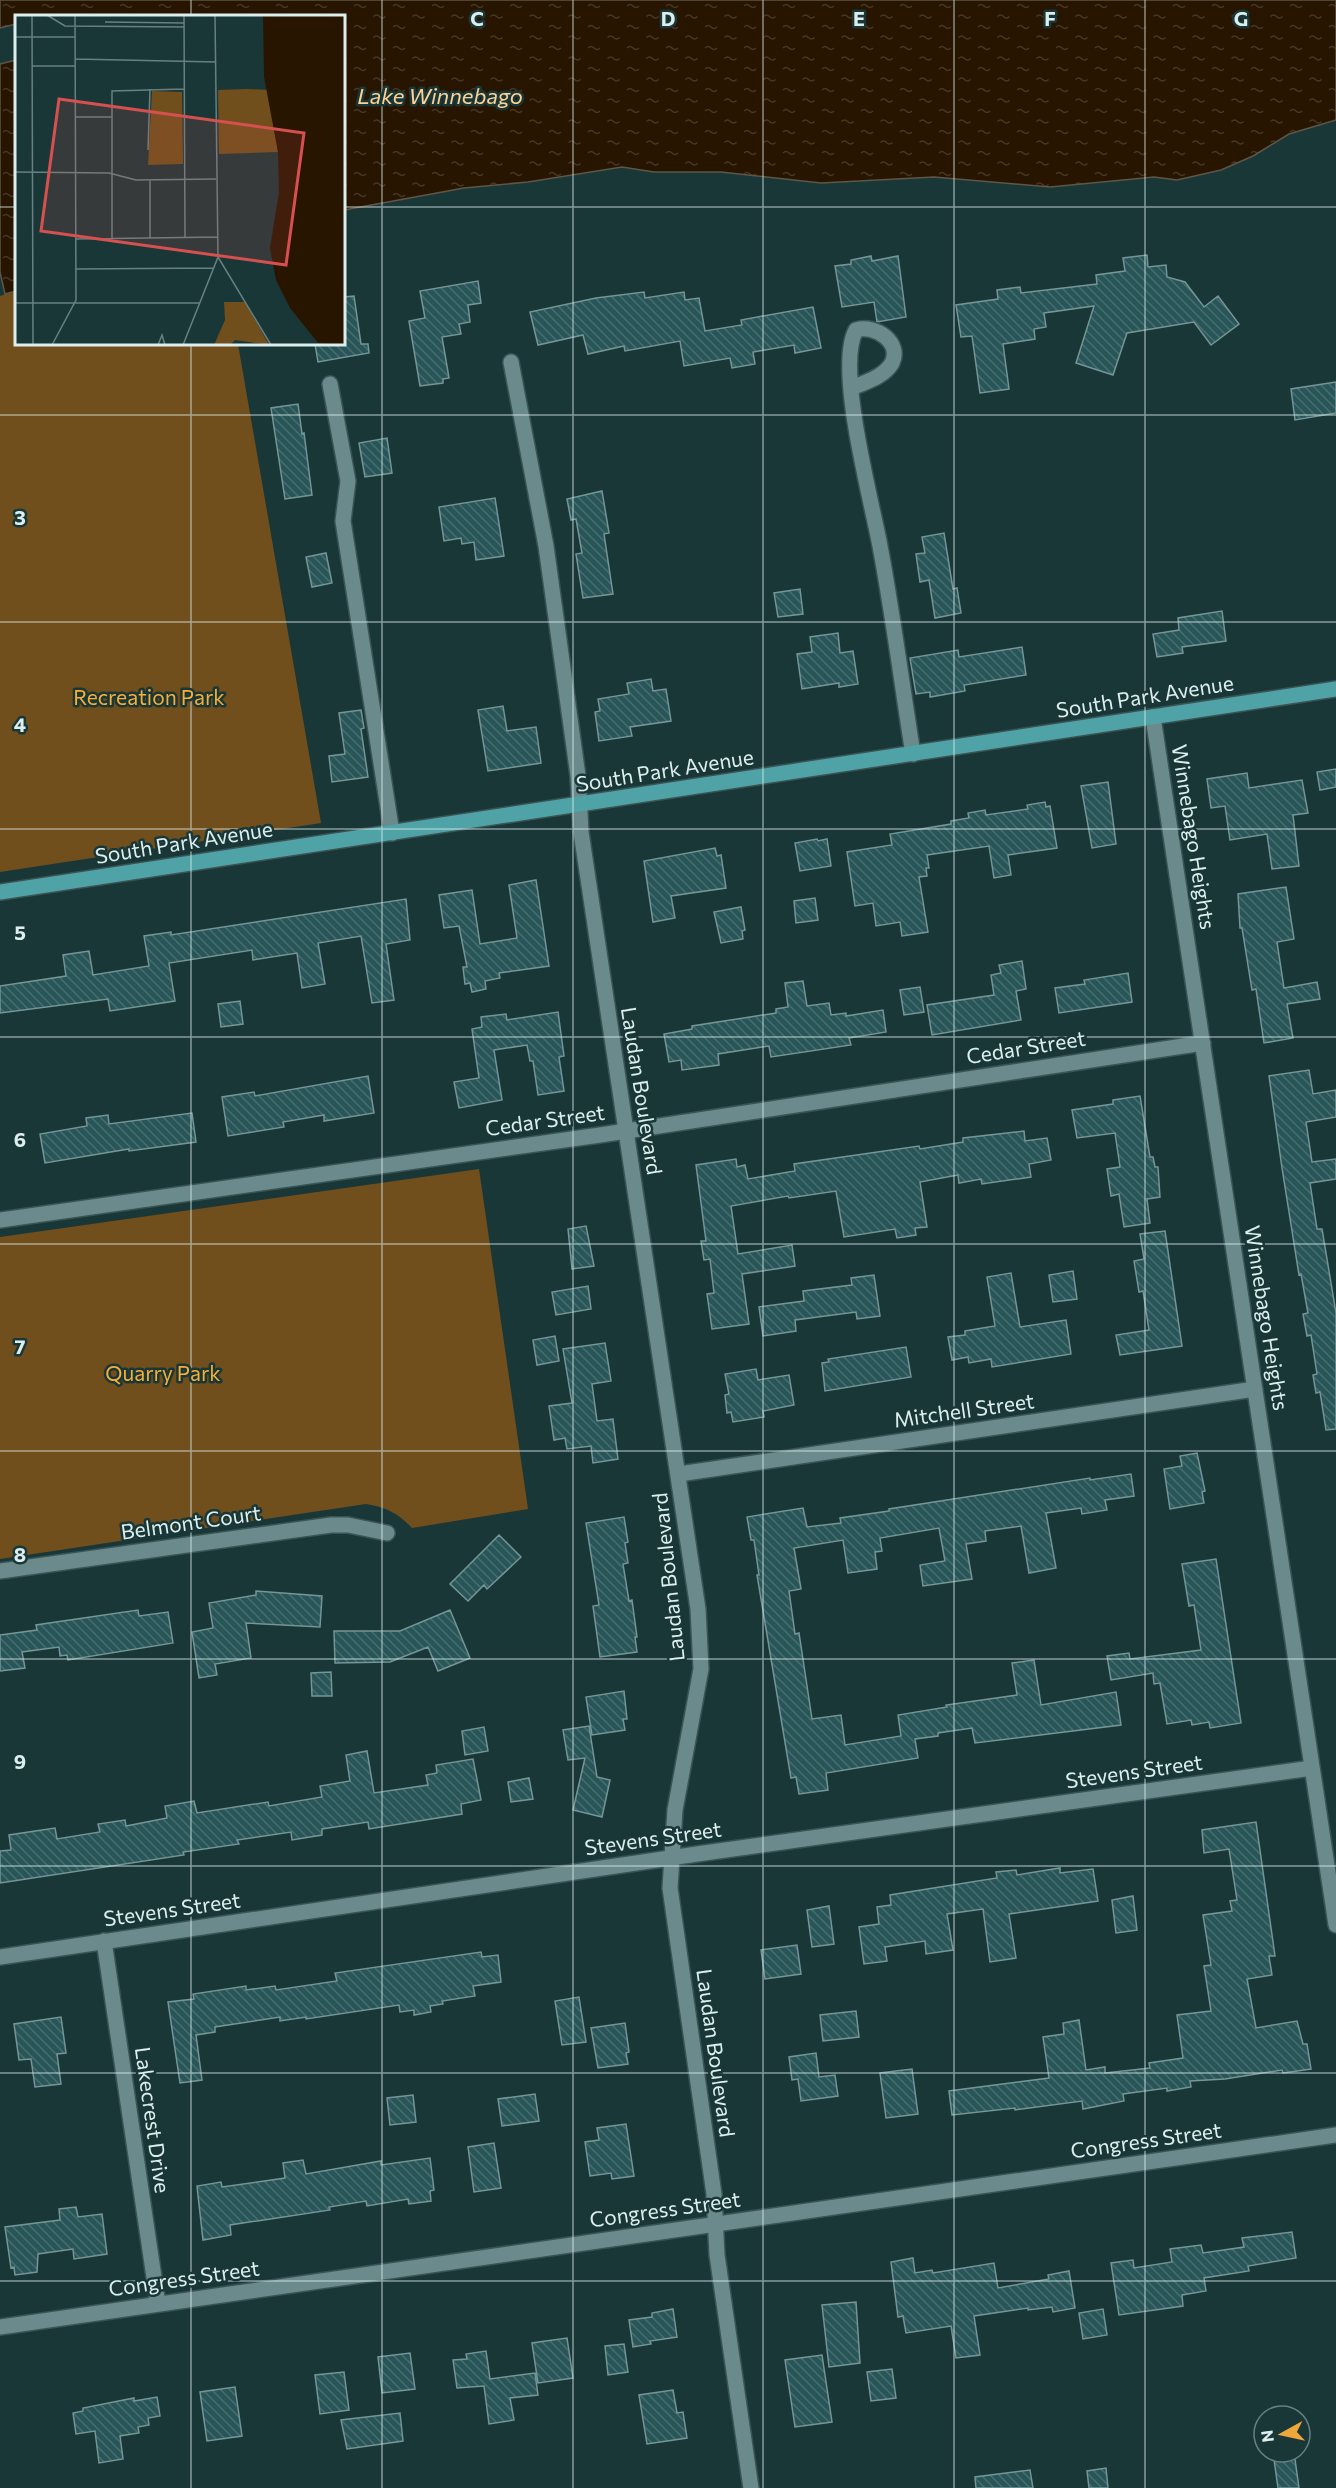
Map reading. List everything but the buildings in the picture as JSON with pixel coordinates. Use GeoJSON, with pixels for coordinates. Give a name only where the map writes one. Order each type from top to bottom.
{"type":"FeatureCollection","features":[{"type":"Feature","properties":{"kind":"main road","name":"South Park Avenue"},"geometry":{"type":"LineString","coordinates":[[0,892],[1336,689]]}},
{"type":"Feature","properties":{"kind":"street","name":"Laudan Boulevard"},"geometry":{"type":"LineString","coordinates":[[511,362],[546,546],[578,776],[581,832],[698,1609],[701,1649],[699,1678],[675,1810],[670,1888],[714,2194],[717,2255],[751,2488]]}},
{"type":"Feature","properties":{"kind":"street"},"geometry":{"type":"LineString","coordinates":[[330,384],[348,481],[343,521],[392,833]]}},
{"type":"Feature","properties":{"kind":"street"},"geometry":{"type":"LineString","coordinates":[[852,388],[864,478],[880,545],[913,754]]}},
{"type":"Feature","properties":{"kind":"street","name":"Winnebago Heights"},"geometry":{"type":"LineString","coordinates":[[1153,717],[1336,1925]]}},
{"type":"Feature","properties":{"kind":"street","name":"Cedar Street"},"geometry":{"type":"LineString","coordinates":[[0,1220],[625,1131],[1203,1042]]}},
{"type":"Feature","properties":{"kind":"street","name":"Mitchell Street"},"geometry":{"type":"LineString","coordinates":[[679,1474],[1256,1389]]}},
{"type":"Feature","properties":{"kind":"street","name":"Belmont Court"},"geometry":{"type":"LineString","coordinates":[[0,1571],[331,1525],[348,1525],[387,1533]]}},
{"type":"Feature","properties":{"kind":"street","name":"Stevens Street"},"geometry":{"type":"LineString","coordinates":[[0,1957],[672,1858],[1312,1768]]}},
{"type":"Feature","properties":{"kind":"street","name":"Lakecrest Drive"},"geometry":{"type":"LineString","coordinates":[[104,1941],[158,2304]]}},
{"type":"Feature","properties":{"kind":"street","name":"Congress Street"},"geometry":{"type":"LineString","coordinates":[[0,2327],[1336,2135]]}},
{"type":"Feature","properties":{"kind":"green space","name":"Recreation Park"},"geometry":{"type":"Polygon","coordinates":[[[15,291],[15,345],[238,345],[321,823],[0,872],[0,296],[15,291]]]}},
{"type":"Feature","properties":{"kind":"green space","name":"Quarry Park"},"geometry":{"type":"Polygon","coordinates":[[[479,1169],[528,1509],[412,1528],[392,1512],[366,1504],[0,1559],[0,1237],[479,1169]]]}},
{"type":"Feature","properties":{"kind":"water","name":"Lake Winnebago"},"geometry":{"type":"Polygon","coordinates":[[[0,0],[1336,0],[1336,120],[1289,134],[1253,156],[1221,170],[1177,180],[1154,177],[1050,187],[934,177],[821,183],[721,172],[654,172],[622,167],[528,182],[464,188],[345,210],[345,15],[15,15],[15,24],[0,28],[0,0]]]}},
{"type":"Feature","properties":{"kind":"water"},"geometry":{"type":"Polygon","coordinates":[[[15,60],[15,291],[5,294],[0,272],[0,64],[15,60]]]}}]}
